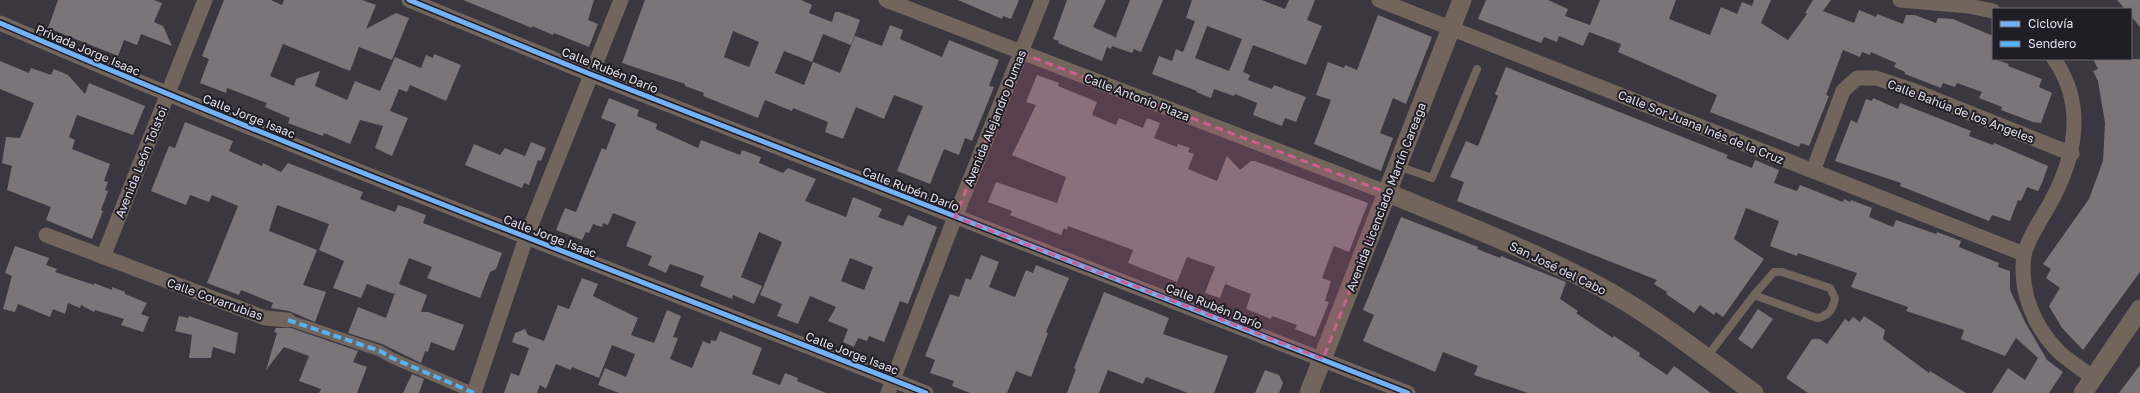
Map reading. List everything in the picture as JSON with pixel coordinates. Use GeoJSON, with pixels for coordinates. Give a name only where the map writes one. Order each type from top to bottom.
{"type":"FeatureCollection","features":[{"type":"Feature","properties":{"kind":"street","name":"Avenida León Tolstoi"},"geometry":{"type":"LineString","coordinates":[[103,257],[205,0]]}},
{"type":"Feature","properties":{"kind":"street","name":"Calle Rubén Darío"},"geometry":{"type":"LineString","coordinates":[[409,0],[590,74],[1408,393]]}},
{"type":"Feature","properties":{"kind":"street"},"geometry":{"type":"LineString","coordinates":[[474,393],[526,238],[590,74],[621,0]]}},
{"type":"Feature","properties":{"kind":"street","name":"Calle Antonio Plaza"},"geometry":{"type":"LineString","coordinates":[[886,0],[1388,193]]}},
{"type":"Feature","properties":{"kind":"street","name":"Avenida Alejandro Dumas"},"geometry":{"type":"LineString","coordinates":[[890,386],[955,217],[1042,0]]}},
{"type":"Feature","properties":{"kind":"street","name":"Calle Sor Juana Inés de la Cruz"},"geometry":{"type":"LineString","coordinates":[[1379,0],[2024,254]]}},
{"type":"Feature","properties":{"kind":"street","name":"Avenida Licenciado Martín Careaga"},"geometry":{"type":"LineString","coordinates":[[1309,393],[1462,0]]}},
{"type":"Feature","properties":{"kind":"street"},"geometry":{"type":"LineString","coordinates":[[1900,0],[1968,6],[1992,11]]}},
{"type":"Feature","properties":{"kind":"street","name":"Privada Jorge Isaac"},"geometry":{"type":"LineString","coordinates":[[0,24],[168,94]]}},
{"type":"Feature","properties":{"kind":"street"},"geometry":{"type":"LineString","coordinates":[[2055,60],[2062,71],[2073,97],[2072,154],[2058,190],[2024,254],[2023,277],[2026,295],[2038,325],[2088,385],[2140,309]]}},
{"type":"Feature","properties":{"kind":"street","name":"Calle Bahúa de los Angeles"},"geometry":{"type":"LineString","coordinates":[[1814,171],[1843,90],[1852,81],[1862,77],[1876,78],[1912,90],[2072,154]]}},
{"type":"Feature","properties":{"kind":"street","name":"Calle Jorge Isaac"},"geometry":{"type":"LineString","coordinates":[[168,94],[890,386],[926,393]]}},
{"type":"Feature","properties":{"kind":"street","name":"San José del Cabo"},"geometry":{"type":"LineString","coordinates":[[1388,193],[1515,246],[1592,282],[1641,312],[1754,393]]}},
{"type":"Feature","properties":{"kind":"street","name":"Calle Covarrubias"},"geometry":{"type":"LineString","coordinates":[[46,235],[265,318],[288,320],[380,351],[392,358],[474,393]]}},
{"type":"Feature","properties":{"kind":"lane"},"geometry":{"type":"LineString","coordinates":[[1398,166],[1432,178],[1477,69]]}},
{"type":"Feature","properties":{"kind":"lane"},"geometry":{"type":"LineString","coordinates":[[1706,358],[1754,295],[1774,272],[1782,272],[1830,288],[1835,298],[1830,311],[1825,316],[1817,318],[1754,295]]}},
{"type":"Feature","properties":{"kind":"highlighted area"},"geometry":{"type":"Polygon","coordinates":[[[1021,53],[1388,193],[1323,359],[955,217],[1021,53]]]}},
{"type":"Feature","properties":{"kind":"building"},"geometry":{"type":"Polygon","coordinates":[[[58,0],[154,0],[162,3],[154,22],[163,26],[172,46],[141,34],[137,45],[124,40],[118,56],[48,28],[58,0]]]}},
{"type":"Feature","properties":{"kind":"building"},"geometry":{"type":"Polygon","coordinates":[[[224,0],[271,0],[282,5],[284,0],[362,0],[376,5],[366,29],[396,13],[409,18],[392,60],[359,47],[350,71],[283,44],[270,76],[294,86],[296,79],[320,71],[315,86],[347,100],[355,81],[380,91],[395,57],[421,68],[426,55],[433,58],[434,54],[461,65],[446,101],[410,85],[407,92],[399,89],[390,111],[408,118],[392,156],[375,148],[383,126],[360,120],[350,144],[324,133],[323,136],[288,123],[290,118],[265,107],[267,103],[227,88],[226,93],[200,83],[209,59],[202,56],[224,0]]]}},
{"type":"Feature","properties":{"kind":"building"},"geometry":{"type":"Polygon","coordinates":[[[463,0],[594,0],[588,20],[598,24],[589,47],[554,33],[553,35],[532,26],[532,28],[463,0]]]}},
{"type":"Feature","properties":{"kind":"building"},"geometry":{"type":"Polygon","coordinates":[[[645,0],[801,0],[812,5],[809,13],[832,22],[835,12],[839,12],[860,20],[851,45],[823,34],[812,62],[784,51],[775,73],[804,85],[813,62],[840,73],[855,36],[882,46],[890,25],[903,30],[900,39],[942,57],[949,40],[999,60],[989,86],[994,87],[972,141],[965,138],[959,155],[944,149],[930,184],[897,171],[923,106],[894,95],[884,119],[856,107],[843,139],[825,132],[828,122],[793,108],[792,111],[765,100],[758,118],[703,96],[704,93],[685,86],[685,84],[622,63],[645,0]],[[733,31],[724,57],[749,67],[759,42],[733,31]]]}},
{"type":"Feature","properties":{"kind":"building"},"geometry":{"type":"Polygon","coordinates":[[[958,0],[1019,0],[1011,19],[1003,16],[1002,19],[958,0]]]}},
{"type":"Feature","properties":{"kind":"building"},"geometry":{"type":"Polygon","coordinates":[[[1067,0],[1106,0],[1093,27],[1115,37],[1115,39],[1130,0],[1163,0],[1141,52],[1134,49],[1132,53],[1112,46],[1111,49],[1107,47],[1102,61],[1058,43],[1059,41],[1053,39],[1067,0]]]}},
{"type":"Feature","properties":{"kind":"building"},"geometry":{"type":"Polygon","coordinates":[[[1192,0],[1262,0],[1285,9],[1289,0],[1315,0],[1307,20],[1322,26],[1306,65],[1253,45],[1243,72],[1250,75],[1248,80],[1272,89],[1274,85],[1306,97],[1296,122],[1285,118],[1282,126],[1253,115],[1257,103],[1235,94],[1234,96],[1214,89],[1211,98],[1196,92],[1197,91],[1152,74],[1159,56],[1172,61],[1176,49],[1183,52],[1195,21],[1186,18],[1192,0]],[[1207,26],[1195,58],[1229,71],[1242,39],[1207,26]]]}},
{"type":"Feature","properties":{"kind":"building"},"geometry":{"type":"Polygon","coordinates":[[[1486,0],[1548,0],[1568,9],[1565,16],[1590,25],[1600,0],[1676,0],[1669,19],[1710,35],[1721,7],[1737,14],[1742,2],[1752,6],[1754,0],[1771,0],[1761,23],[1788,40],[1807,14],[1805,13],[1813,0],[1831,0],[1823,11],[1854,23],[1859,10],[1876,17],[1877,14],[1903,24],[1906,15],[1915,15],[1936,23],[1938,18],[1953,19],[1992,36],[1992,60],[2009,64],[2008,66],[2042,79],[2039,87],[2052,93],[2041,123],[2033,122],[2001,110],[2002,107],[1979,98],[1982,92],[1957,83],[1955,87],[1943,83],[1941,88],[1905,74],[1905,72],[1894,67],[1896,63],[1871,52],[1870,55],[1862,52],[1860,57],[1843,50],[1826,95],[1829,96],[1809,146],[1801,143],[1799,147],[1710,112],[1717,95],[1618,52],[1621,44],[1589,32],[1583,46],[1559,36],[1557,42],[1544,37],[1541,43],[1478,19],[1486,0]]]}},
{"type":"Feature","properties":{"kind":"building"},"geometry":{"type":"Polygon","coordinates":[[[2117,0],[2140,0],[2140,27],[2132,17],[2132,8],[2124,8],[2117,0]]]}},
{"type":"Feature","properties":{"kind":"building"},"geometry":{"type":"Polygon","coordinates":[[[1378,15],[1432,37],[1406,104],[1393,98],[1380,133],[1393,138],[1381,171],[1314,144],[1331,100],[1316,95],[1328,62],[1344,68],[1345,65],[1357,70],[1378,15]]]}},
{"type":"Feature","properties":{"kind":"building"},"geometry":{"type":"Polygon","coordinates":[[[2140,59],[2140,272],[2083,350],[2062,328],[2049,306],[2060,288],[2046,278],[2051,269],[2043,264],[2089,199],[2103,161],[2105,123],[2098,81],[2093,71],[2098,69],[2094,60],[2140,59]]]}},
{"type":"Feature","properties":{"kind":"building"},"geometry":{"type":"Polygon","coordinates":[[[0,61],[29,73],[31,68],[51,75],[54,69],[68,75],[85,94],[89,83],[145,106],[133,135],[77,115],[69,137],[75,140],[72,149],[110,164],[104,181],[108,182],[105,190],[108,191],[101,210],[103,211],[92,239],[46,220],[51,207],[7,190],[12,166],[2,163],[6,137],[20,138],[34,103],[0,89],[0,61]]]}},
{"type":"Feature","properties":{"kind":"building"},"geometry":{"type":"Polygon","coordinates":[[[1506,67],[1728,155],[1726,158],[1752,168],[1755,160],[1779,170],[1774,183],[1797,191],[1800,185],[1843,202],[1844,199],[1850,202],[1851,200],[1872,208],[1869,217],[1893,227],[1896,220],[1961,241],[1959,247],[1999,263],[1998,267],[2010,271],[2010,290],[2025,322],[2047,360],[2063,372],[2049,393],[1992,393],[2008,368],[2025,380],[2038,358],[2016,338],[2005,356],[1961,339],[1964,330],[1906,311],[1908,307],[1851,287],[1857,273],[1798,253],[1797,256],[1770,246],[1779,221],[1746,208],[1734,239],[1764,259],[1723,317],[1716,312],[1714,315],[1700,305],[1694,313],[1654,284],[1657,280],[1457,201],[1464,182],[1450,177],[1466,141],[1478,146],[1498,96],[1495,94],[1506,67]]]}},
{"type":"Feature","properties":{"kind":"building"},"geometry":{"type":"Polygon","coordinates":[[[1037,75],[1059,83],[1058,86],[1097,102],[1092,115],[1116,125],[1119,118],[1143,128],[1147,118],[1160,123],[1154,138],[1177,147],[1178,144],[1190,148],[1188,152],[1194,154],[1188,169],[1217,181],[1227,156],[1240,170],[1251,161],[1255,161],[1368,203],[1349,252],[1334,246],[1322,278],[1331,281],[1325,301],[1329,302],[1315,337],[1295,329],[1297,325],[1272,316],[1271,319],[1246,309],[1251,294],[1225,284],[1220,298],[1205,293],[1215,267],[1187,257],[1177,282],[1128,263],[1133,250],[1068,226],[1067,230],[1064,228],[1061,235],[1010,215],[1012,211],[988,202],[996,182],[1057,203],[1066,177],[1012,155],[1036,105],[1026,102],[1037,75]]]}},
{"type":"Feature","properties":{"kind":"building"},"geometry":{"type":"Polygon","coordinates":[[[609,98],[639,110],[637,116],[657,124],[656,129],[698,148],[701,140],[740,155],[742,150],[761,157],[759,163],[783,173],[788,168],[816,179],[805,201],[846,217],[853,197],[882,209],[878,217],[903,226],[908,215],[937,227],[908,304],[900,301],[884,342],[869,336],[867,341],[858,338],[854,347],[843,342],[848,329],[828,321],[836,307],[810,296],[798,324],[777,316],[782,304],[760,295],[782,242],[759,232],[741,277],[762,286],[754,304],[733,295],[732,299],[700,286],[704,276],[670,264],[666,273],[648,265],[652,256],[626,246],[636,222],[613,213],[608,225],[603,223],[602,227],[593,224],[589,233],[586,232],[582,240],[556,230],[565,208],[576,212],[602,148],[606,150],[616,124],[601,118],[609,98]],[[850,258],[841,281],[864,290],[873,267],[850,258]]]}},
{"type":"Feature","properties":{"kind":"building"},"geometry":{"type":"Polygon","coordinates":[[[1873,98],[1898,109],[1900,103],[1971,131],[1969,136],[1993,145],[1994,143],[2048,166],[2038,191],[2027,187],[2021,201],[2018,200],[2010,221],[1992,215],[1989,221],[1900,186],[1901,183],[1835,161],[1851,120],[1857,123],[1866,99],[1872,101],[1873,98]]]}},
{"type":"Feature","properties":{"kind":"building"},"geometry":{"type":"Polygon","coordinates":[[[185,122],[233,141],[229,151],[262,166],[263,163],[281,172],[288,163],[363,192],[360,199],[395,212],[398,205],[426,215],[423,223],[502,253],[496,269],[490,272],[480,298],[427,278],[432,267],[409,258],[399,284],[427,295],[421,312],[428,312],[464,325],[454,351],[431,342],[428,352],[425,351],[421,363],[382,344],[348,333],[358,307],[386,318],[396,290],[394,294],[367,284],[361,298],[333,288],[344,261],[319,250],[329,224],[277,205],[269,231],[317,250],[303,285],[326,292],[315,322],[289,311],[271,308],[273,303],[241,290],[239,295],[207,283],[238,206],[212,195],[209,202],[190,195],[186,205],[151,191],[169,146],[175,148],[185,122]]]}},
{"type":"Feature","properties":{"kind":"building"},"geometry":{"type":"Polygon","coordinates":[[[531,142],[546,148],[541,161],[538,160],[529,185],[524,183],[522,188],[465,165],[474,144],[500,155],[505,148],[525,156],[531,142]]]}},
{"type":"Feature","properties":{"kind":"building"},"geometry":{"type":"Polygon","coordinates":[[[1401,217],[1478,247],[1477,249],[1500,258],[1501,256],[1566,282],[1560,299],[1578,311],[1576,313],[1613,338],[1614,336],[1640,353],[1639,356],[1667,375],[1674,366],[1711,393],[1528,393],[1474,375],[1478,366],[1443,352],[1435,372],[1363,341],[1374,315],[1363,310],[1401,217]]]}},
{"type":"Feature","properties":{"kind":"building"},"geometry":{"type":"Polygon","coordinates":[[[15,246],[49,258],[46,265],[57,269],[55,272],[94,285],[94,283],[112,290],[112,287],[147,303],[141,314],[149,317],[143,332],[121,325],[124,319],[95,310],[94,312],[81,305],[80,308],[68,303],[65,314],[53,309],[50,317],[18,304],[15,312],[3,309],[12,276],[5,273],[15,246]]]}},
{"type":"Feature","properties":{"kind":"building"},"geometry":{"type":"Polygon","coordinates":[[[981,255],[999,262],[989,287],[1015,297],[1026,270],[1033,273],[1036,265],[1069,278],[1046,332],[1048,333],[1031,377],[1016,371],[1007,393],[970,393],[952,386],[954,381],[930,373],[935,360],[925,356],[950,294],[959,297],[966,278],[971,280],[981,255]]]}},
{"type":"Feature","properties":{"kind":"building"},"geometry":{"type":"Polygon","coordinates":[[[582,278],[598,284],[593,296],[638,318],[631,335],[654,343],[667,310],[681,316],[673,337],[678,338],[670,359],[692,368],[703,341],[710,344],[711,340],[716,341],[720,331],[762,348],[752,374],[780,385],[785,373],[798,378],[797,381],[826,393],[619,393],[598,385],[605,368],[626,377],[635,354],[612,345],[599,378],[572,367],[571,370],[556,364],[546,389],[540,385],[537,393],[504,393],[511,373],[519,376],[529,348],[512,342],[515,333],[525,329],[528,335],[544,341],[558,305],[569,309],[582,278]]]}},
{"type":"Feature","properties":{"kind":"building"},"geometry":{"type":"Polygon","coordinates":[[[1104,292],[1169,318],[1163,334],[1228,356],[1214,393],[1188,393],[1146,377],[1143,384],[1108,370],[1099,393],[1067,393],[1076,369],[1074,368],[1104,292]]]}},
{"type":"Feature","properties":{"kind":"building"},"geometry":{"type":"Polygon","coordinates":[[[1758,309],[1773,319],[1752,349],[1738,339],[1758,309]]]}},
{"type":"Feature","properties":{"kind":"building"},"geometry":{"type":"Polygon","coordinates":[[[179,316],[188,318],[189,316],[238,333],[235,354],[213,347],[211,358],[189,358],[192,335],[175,331],[179,316]]]}},
{"type":"Feature","properties":{"kind":"building"},"geometry":{"type":"Polygon","coordinates":[[[1864,316],[1885,330],[1883,339],[1929,373],[1930,371],[1966,393],[1808,393],[1786,378],[1812,339],[1820,339],[1827,344],[1845,319],[1849,322],[1853,317],[1860,322],[1864,316]]]}},
{"type":"Feature","properties":{"kind":"building"},"geometry":{"type":"Polygon","coordinates":[[[276,328],[291,328],[358,351],[353,362],[367,367],[357,393],[319,393],[321,389],[299,381],[309,356],[284,347],[266,370],[277,333],[274,332],[276,328]]]}},
{"type":"Feature","properties":{"kind":"building"},"geometry":{"type":"Polygon","coordinates":[[[2140,365],[2140,393],[2119,393],[2140,365]]]}},
{"type":"Feature","properties":{"kind":"building"},"geometry":{"type":"Polygon","coordinates":[[[1265,370],[1279,375],[1283,383],[1279,393],[1255,393],[1265,370]]]}},
{"type":"Feature","properties":{"kind":"building"},"geometry":{"type":"Polygon","coordinates":[[[412,374],[424,379],[419,393],[403,393],[412,374]]]}},
{"type":"Feature","properties":{"kind":"marked path"},"geometry":{"type":"LineString","coordinates":[[288,320],[380,351],[392,358],[474,393]]}},
{"type":"Feature","properties":{"kind":"cycle path"},"geometry":{"type":"LineString","coordinates":[[409,0],[590,74],[1408,393]]}},
{"type":"Feature","properties":{"kind":"cycle path"},"geometry":{"type":"LineString","coordinates":[[0,23],[115,72],[346,166],[926,393]]}}]}
